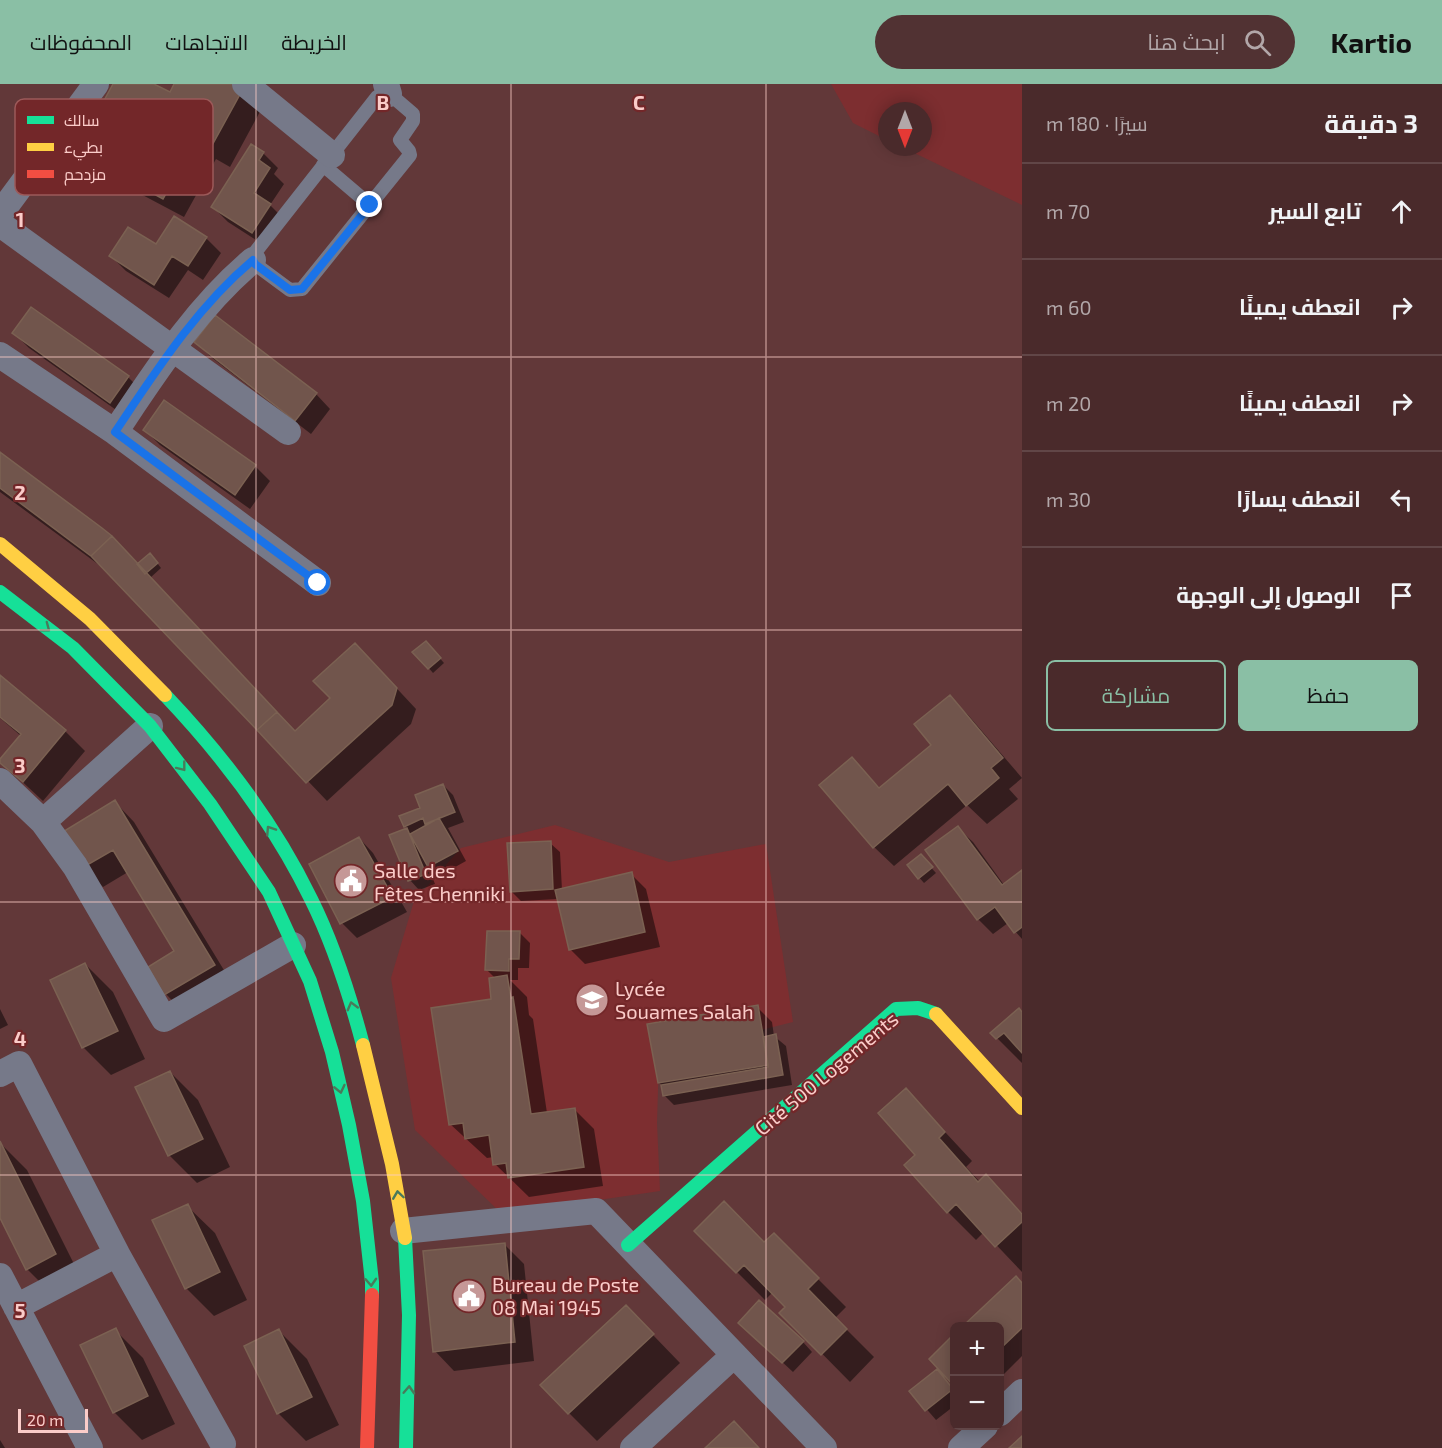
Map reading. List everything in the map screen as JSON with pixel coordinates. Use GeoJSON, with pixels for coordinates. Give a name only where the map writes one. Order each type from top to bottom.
{"type":"FeatureCollection","features":[{"type":"Feature","properties":{"kind":"main road"},"geometry":{"type":"LineString","coordinates":[[0,544],[117,643],[170,699],[216,755],[270,828],[306,890],[345,981],[394,1168],[408,1268],[410,1355],[406,1448]]}},
{"type":"Feature","properties":{"kind":"main road"},"geometry":{"type":"LineString","coordinates":[[0,592],[73,648],[150,726],[210,804],[269,892],[310,981],[332,1052],[363,1201],[372,1282],[367,1448]]}},
{"type":"Feature","properties":{"kind":"main road","name":"Cité 500 Logements"},"geometry":{"type":"LineString","coordinates":[[628,1245],[896,1009],[918,1008],[938,1015],[1022,1108]]}},
{"type":"Feature","properties":{"kind":"street"},"geometry":{"type":"LineString","coordinates":[[85,99],[96,84]]}},
{"type":"Feature","properties":{"kind":"street"},"geometry":{"type":"LineString","coordinates":[[245,84],[328,160]]}},
{"type":"Feature","properties":{"kind":"street"},"geometry":{"type":"LineString","coordinates":[[0,214],[15,194]]}},
{"type":"Feature","properties":{"kind":"street"},"geometry":{"type":"LineString","coordinates":[[0,224],[288,432]]}},
{"type":"Feature","properties":{"kind":"street"},"geometry":{"type":"LineString","coordinates":[[115,432],[172,348],[224,286],[253,260]]}},
{"type":"Feature","properties":{"kind":"street"},"geometry":{"type":"LineString","coordinates":[[0,355],[115,432],[318,583]]}},
{"type":"Feature","properties":{"kind":"street"},"geometry":{"type":"LineString","coordinates":[[44,822],[150,726]]}},
{"type":"Feature","properties":{"kind":"street"},"geometry":{"type":"LineString","coordinates":[[0,781],[44,822],[81,876],[164,1019],[293,945]]}},
{"type":"Feature","properties":{"kind":"street"},"geometry":{"type":"LineString","coordinates":[[0,1074],[19,1064],[117,1254],[223,1444]]}},
{"type":"Feature","properties":{"kind":"street"},"geometry":{"type":"LineString","coordinates":[[403,1231],[596,1211],[824,1448]]}},
{"type":"Feature","properties":{"kind":"street"},"geometry":{"type":"LineString","coordinates":[[16,1307],[117,1254]]}},
{"type":"Feature","properties":{"kind":"street"},"geometry":{"type":"LineString","coordinates":[[0,1276],[90,1448]]}},
{"type":"Feature","properties":{"kind":"street"},"geometry":{"type":"LineString","coordinates":[[633,1448],[734,1355]]}},
{"type":"Feature","properties":{"kind":"street"},"geometry":{"type":"LineString","coordinates":[[1004,1408],[1022,1392]]}},
{"type":"Feature","properties":{"kind":"street"},"geometry":{"type":"LineString","coordinates":[[961,1448],[981,1430]]}},
{"type":"Feature","properties":{"kind":"lane"},"geometry":{"type":"LineString","coordinates":[[387,89],[413,114],[413,121],[400,140],[410,153],[409,157],[302,289],[290,290],[255,264],[253,260],[256,251],[376,97],[387,89]]}},
{"type":"Feature","properties":{"kind":"lane"},"geometry":{"type":"LineString","coordinates":[[328,160],[370,205]]}},
{"type":"Feature","properties":{"kind":"shaded area"},"geometry":{"type":"Polygon","coordinates":[[[831,84],[1022,84],[1022,205],[921,156],[932,156],[932,102],[878,102],[878,136],[853,123],[831,84]]]}},
{"type":"Feature","properties":{"kind":"shaded area","name":"Lycée Souames Salah"},"geometry":{"type":"Polygon","coordinates":[[[555,825],[669,862],[766,844],[793,1022],[659,1055],[657,1123],[660,1191],[502,1214],[415,1130],[391,978],[414,901],[461,848],[555,825]]]}},
{"type":"Feature","properties":{"kind":"building"},"geometry":{"type":"Polygon","coordinates":[[[113,84],[154,84],[170,92],[174,84],[237,84],[244,87],[213,144],[213,99],[105,99],[113,84]]]}},
{"type":"Feature","properties":{"kind":"building"},"geometry":{"type":"Polygon","coordinates":[[[251,144],[264,152],[259,160],[270,168],[254,193],[271,204],[252,233],[211,207],[251,144]]]}},
{"type":"Feature","properties":{"kind":"building"},"geometry":{"type":"Polygon","coordinates":[[[174,216],[207,237],[188,266],[172,256],[154,285],[109,256],[128,227],[156,244],[174,216]]]}},
{"type":"Feature","properties":{"kind":"building"},"geometry":{"type":"Polygon","coordinates":[[[31,307],[129,376],[110,403],[12,333],[31,307]]]}},
{"type":"Feature","properties":{"kind":"building"},"geometry":{"type":"Polygon","coordinates":[[[215,315],[317,393],[295,421],[194,342],[215,315]]]}},
{"type":"Feature","properties":{"kind":"building"},"geometry":{"type":"Polygon","coordinates":[[[164,400],[256,465],[235,495],[143,430],[164,400]]]}},
{"type":"Feature","properties":{"kind":"building"},"geometry":{"type":"Polygon","coordinates":[[[0,452],[112,536],[91,556],[0,488],[0,452]]]}},
{"type":"Feature","properties":{"kind":"building"},"geometry":{"type":"Polygon","coordinates":[[[112,536],[277,712],[257,730],[91,556],[112,536]]]}},
{"type":"Feature","properties":{"kind":"building"},"geometry":{"type":"Polygon","coordinates":[[[150,553],[158,563],[145,574],[137,564],[150,553]]]}},
{"type":"Feature","properties":{"kind":"building"},"geometry":{"type":"Polygon","coordinates":[[[426,641],[441,658],[428,669],[412,652],[426,641]]]}},
{"type":"Feature","properties":{"kind":"building"},"geometry":{"type":"Polygon","coordinates":[[[355,643],[397,688],[392,705],[306,783],[257,730],[277,712],[295,731],[330,698],[313,681],[355,643]]]}},
{"type":"Feature","properties":{"kind":"building"},"geometry":{"type":"Polygon","coordinates":[[[0,675],[66,730],[23,782],[0,763],[0,759],[21,734],[0,717],[0,675]]]}},
{"type":"Feature","properties":{"kind":"building"},"geometry":{"type":"Polygon","coordinates":[[[950,695],[1003,758],[991,768],[999,778],[966,806],[948,784],[873,848],[819,785],[852,757],[879,788],[931,745],[914,724],[950,695]]]}},
{"type":"Feature","properties":{"kind":"building"},"geometry":{"type":"Polygon","coordinates":[[[443,784],[455,812],[425,824],[423,818],[404,827],[399,816],[420,808],[415,795],[443,784]]]}},
{"type":"Feature","properties":{"kind":"building"},"geometry":{"type":"Polygon","coordinates":[[[115,800],[215,965],[164,995],[148,967],[174,951],[113,850],[82,868],[61,833],[115,800]]]}},
{"type":"Feature","properties":{"kind":"building"},"geometry":{"type":"Polygon","coordinates":[[[439,818],[458,851],[428,867],[410,834],[439,818]]]}},
{"type":"Feature","properties":{"kind":"building"},"geometry":{"type":"Polygon","coordinates":[[[958,826],[1002,885],[1022,870],[1022,927],[1014,933],[995,907],[977,920],[925,850],[958,826]]]}},
{"type":"Feature","properties":{"kind":"building"},"geometry":{"type":"Polygon","coordinates":[[[407,828],[426,874],[408,881],[389,835],[407,828]]]}},
{"type":"Feature","properties":{"kind":"building","name":"Salle des Fêtes Chenniki"},"geometry":{"type":"Polygon","coordinates":[[[359,837],[393,897],[340,924],[309,864],[359,837]]]}},
{"type":"Feature","properties":{"kind":"building"},"geometry":{"type":"Polygon","coordinates":[[[551,841],[553,889],[510,892],[507,843],[551,841]]]}},
{"type":"Feature","properties":{"kind":"building"},"geometry":{"type":"Polygon","coordinates":[[[921,854],[933,867],[918,879],[907,865],[921,854]]]}},
{"type":"Feature","properties":{"kind":"building"},"geometry":{"type":"Polygon","coordinates":[[[632,872],[645,932],[569,950],[555,890],[632,872]]]}},
{"type":"Feature","properties":{"kind":"building"},"geometry":{"type":"Polygon","coordinates":[[[487,931],[520,931],[519,959],[509,959],[509,971],[485,970],[487,931]]]}},
{"type":"Feature","properties":{"kind":"building"},"geometry":{"type":"Polygon","coordinates":[[[85,963],[118,1031],[82,1048],[50,980],[85,963]]]}},
{"type":"Feature","properties":{"kind":"building"},"geometry":{"type":"Polygon","coordinates":[[[507,975],[511,998],[513,997],[531,1114],[575,1108],[584,1167],[508,1178],[506,1163],[493,1165],[489,1135],[465,1139],[463,1123],[449,1125],[431,1008],[491,999],[489,978],[507,975]]]}},
{"type":"Feature","properties":{"kind":"building"},"geometry":{"type":"Polygon","coordinates":[[[758,1005],[768,1065],[658,1083],[647,1024],[758,1005]]]}},
{"type":"Feature","properties":{"kind":"building"},"geometry":{"type":"Polygon","coordinates":[[[1019,1008],[1022,1012],[1022,1053],[1004,1033],[996,1039],[990,1033],[1019,1008]]]}},
{"type":"Feature","properties":{"kind":"building"},"geometry":{"type":"Polygon","coordinates":[[[776,1034],[783,1075],[663,1096],[661,1085],[768,1067],[763,1037],[776,1034]]]}},
{"type":"Feature","properties":{"kind":"building"},"geometry":{"type":"Polygon","coordinates":[[[170,1071],[203,1139],[168,1156],[135,1087],[170,1071]]]}},
{"type":"Feature","properties":{"kind":"building"},"geometry":{"type":"Polygon","coordinates":[[[906,1088],[945,1132],[939,1138],[978,1182],[986,1174],[1022,1214],[1022,1222],[995,1247],[956,1204],[947,1213],[904,1165],[915,1155],[878,1113],[906,1088]]]}},
{"type":"Feature","properties":{"kind":"building"},"geometry":{"type":"Polygon","coordinates":[[[0,1141],[56,1254],[26,1270],[0,1218],[0,1141]]]}},
{"type":"Feature","properties":{"kind":"building"},"geometry":{"type":"Polygon","coordinates":[[[724,1201],[764,1242],[774,1233],[819,1278],[808,1289],[847,1329],[821,1355],[779,1313],[785,1307],[744,1265],[736,1273],[694,1231],[724,1201]]]}},
{"type":"Feature","properties":{"kind":"building"},"geometry":{"type":"Polygon","coordinates":[[[188,1204],[220,1272],[185,1289],[152,1220],[188,1204]]]}},
{"type":"Feature","properties":{"kind":"building","name":"Bureau de Poste 08 Mai 1945"},"geometry":{"type":"Polygon","coordinates":[[[505,1243],[515,1342],[433,1352],[423,1251],[505,1243]]]}},
{"type":"Feature","properties":{"kind":"building"},"geometry":{"type":"Polygon","coordinates":[[[1016,1276],[1022,1283],[1022,1328],[1004,1345],[1004,1322],[967,1322],[1016,1276]]]}},
{"type":"Feature","properties":{"kind":"building"},"geometry":{"type":"Polygon","coordinates":[[[759,1300],[804,1341],[782,1363],[738,1323],[759,1300]]]}},
{"type":"Feature","properties":{"kind":"building"},"geometry":{"type":"Polygon","coordinates":[[[626,1305],[654,1334],[568,1414],[540,1385],[626,1305]]]}},
{"type":"Feature","properties":{"kind":"building"},"geometry":{"type":"Polygon","coordinates":[[[116,1328],[148,1396],[113,1413],[80,1345],[116,1328]]]}},
{"type":"Feature","properties":{"kind":"building"},"geometry":{"type":"Polygon","coordinates":[[[279,1329],[312,1397],[277,1414],[244,1346],[279,1329]]]}},
{"type":"Feature","properties":{"kind":"building"},"geometry":{"type":"Polygon","coordinates":[[[950,1338],[950,1382],[929,1359],[950,1338]]]}},
{"type":"Feature","properties":{"kind":"building"},"geometry":{"type":"Polygon","coordinates":[[[937,1369],[950,1385],[950,1391],[925,1411],[909,1391],[937,1369]]]}},
{"type":"Feature","properties":{"kind":"building"},"geometry":{"type":"Polygon","coordinates":[[[734,1421],[759,1448],[705,1448],[734,1421]]]}},
{"type":"Feature","properties":{"kind":"building"},"geometry":{"type":"Polygon","coordinates":[[[1022,1436],[1022,1448],[1009,1448],[1022,1436]]]}},
{"type":"Feature","properties":{"kind":"traffic: fast"},"geometry":{"type":"LineString","coordinates":[[0,592],[73,648],[150,726],[210,804],[269,892],[310,981],[332,1052],[363,1201],[372,1295]]}},
{"type":"Feature","properties":{"kind":"traffic: fast"},"geometry":{"type":"LineString","coordinates":[[165,695],[227,766],[264,818],[297,871],[334,952],[363,1045]]}},
{"type":"Feature","properties":{"kind":"traffic: fast"},"geometry":{"type":"LineString","coordinates":[[628,1245],[896,1009],[918,1008],[936,1014]]}},
{"type":"Feature","properties":{"kind":"traffic: fast"},"geometry":{"type":"LineString","coordinates":[[405,1238],[409,1315],[406,1448]]}},
{"type":"Feature","properties":{"kind":"traffic: slow"},"geometry":{"type":"LineString","coordinates":[[0,544],[90,619],[165,695]]}},
{"type":"Feature","properties":{"kind":"traffic: slow"},"geometry":{"type":"LineString","coordinates":[[936,1014],[1022,1108]]}},
{"type":"Feature","properties":{"kind":"traffic: slow"},"geometry":{"type":"LineString","coordinates":[[363,1045],[392,1164],[405,1238]]}},
{"type":"Feature","properties":{"kind":"traffic: jam"},"geometry":{"type":"LineString","coordinates":[[367,1448],[372,1295]]}},
{"type":"Feature","properties":{"kind":"place","name":"Salle des Fêtes Chenniki"},"geometry":{"type":"Point","coordinates":[351,881]}},
{"type":"Feature","properties":{"kind":"place","name":"Lycée Souames Salah"},"geometry":{"type":"Point","coordinates":[592,1000]}},
{"type":"Feature","properties":{"kind":"place","name":"Bureau de Poste 08 Mai 1945"},"geometry":{"type":"Point","coordinates":[469,1296]}},
{"type":"Feature","properties":{"kind":"route"},"geometry":{"type":"LineString","coordinates":[[318,583],[115,432],[172,348],[210,301],[238,273],[253,260],[255,264],[290,290],[302,289],[370,205]]}}]}
